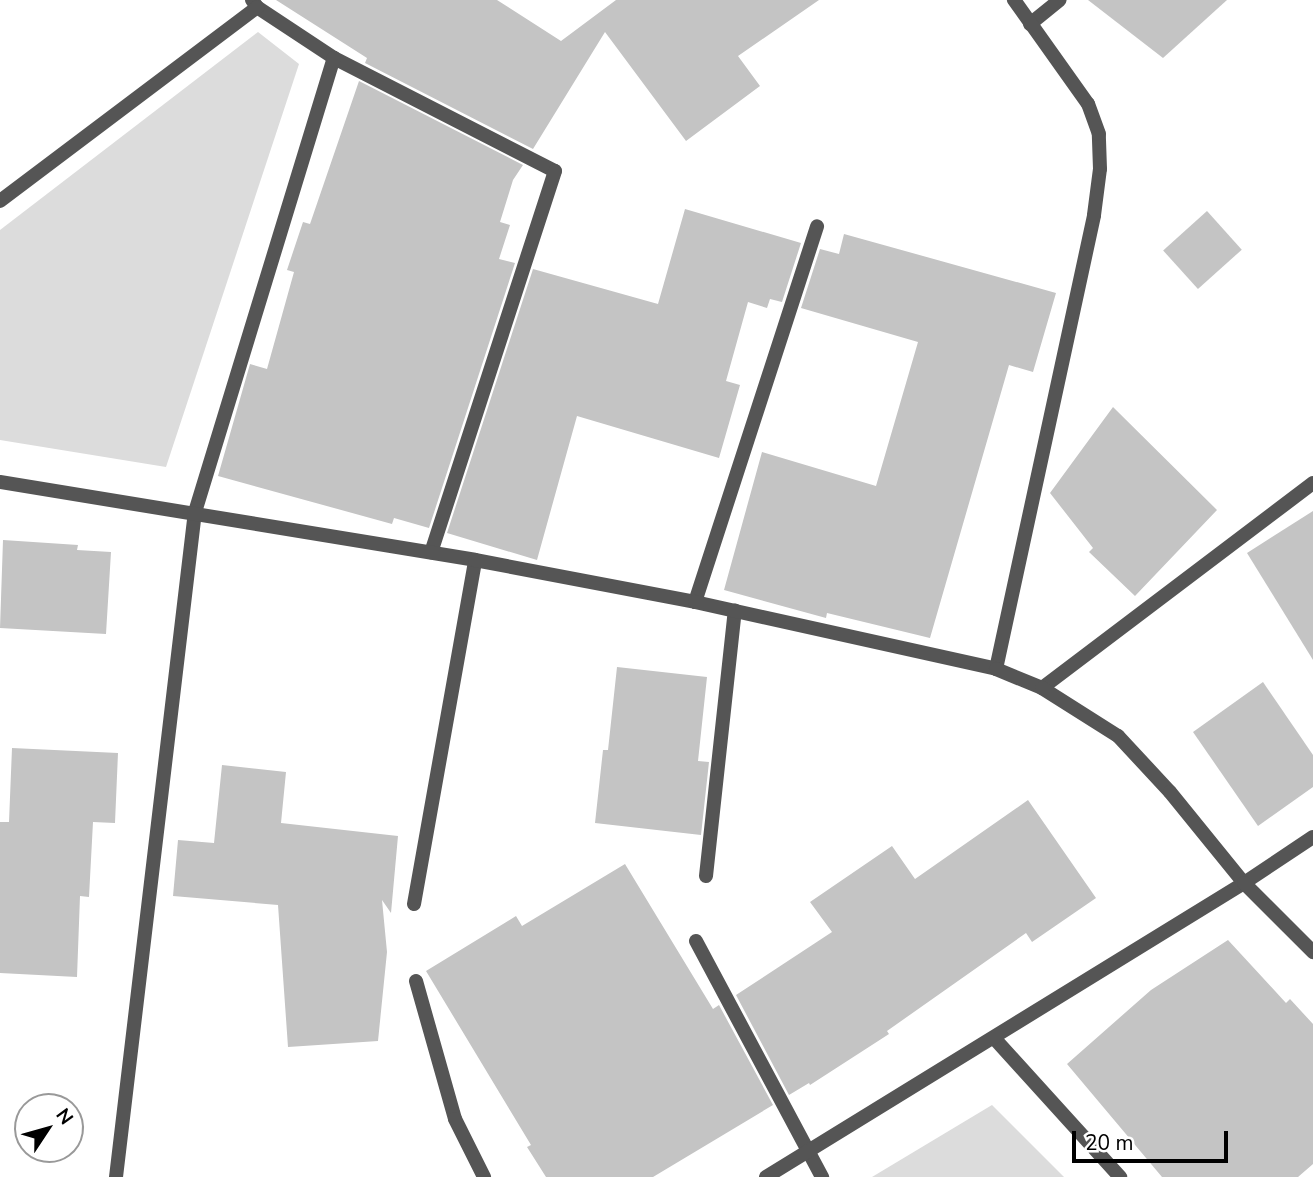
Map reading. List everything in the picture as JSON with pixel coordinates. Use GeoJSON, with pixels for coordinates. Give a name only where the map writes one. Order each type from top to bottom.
{"type":"FeatureCollection","features":[{"type":"Feature","properties":{"kind":"street"},"geometry":{"type":"LineString","coordinates":[[996,669],[1094,215],[1101,169],[1098,134],[1088,104],[1014,0]]}},
{"type":"Feature","properties":{"kind":"street"},"geometry":{"type":"LineString","coordinates":[[1030,24],[1060,0]]}},
{"type":"Feature","properties":{"kind":"street"},"geometry":{"type":"LineString","coordinates":[[0,201],[254,3],[334,58],[555,171],[431,552]]}},
{"type":"Feature","properties":{"kind":"street"},"geometry":{"type":"LineString","coordinates":[[116,1177],[195,512],[334,58]]}},
{"type":"Feature","properties":{"kind":"street"},"geometry":{"type":"LineString","coordinates":[[695,602],[817,226]]}},
{"type":"Feature","properties":{"kind":"street"},"geometry":{"type":"LineString","coordinates":[[0,482],[431,552],[695,602],[996,669],[1042,688],[1118,736],[1170,792],[1244,883],[1313,952]]}},
{"type":"Feature","properties":{"kind":"street"},"geometry":{"type":"LineString","coordinates":[[1042,688],[1313,483]]}},
{"type":"Feature","properties":{"kind":"street"},"geometry":{"type":"LineString","coordinates":[[414,904],[475,561]]}},
{"type":"Feature","properties":{"kind":"street"},"geometry":{"type":"LineString","coordinates":[[706,876],[735,611]]}},
{"type":"Feature","properties":{"kind":"street"},"geometry":{"type":"LineString","coordinates":[[766,1177],[1244,883],[1313,837]]}},
{"type":"Feature","properties":{"kind":"street"},"geometry":{"type":"LineString","coordinates":[[696,941],[822,1177]]}},
{"type":"Feature","properties":{"kind":"street"},"geometry":{"type":"LineString","coordinates":[[416,981],[455,1119],[484,1177]]}},
{"type":"Feature","properties":{"kind":"street"},"geometry":{"type":"LineString","coordinates":[[994,1038],[1120,1177]]}},
{"type":"Feature","properties":{"kind":"shaded area"},"geometry":{"type":"Polygon","coordinates":[[[258,32],[299,64],[166,467],[0,440],[0,230],[258,32]]]}},
{"type":"Feature","properties":{"kind":"shaded area"},"geometry":{"type":"Polygon","coordinates":[[[992,1105],[1064,1177],[872,1177],[992,1105]]]}},
{"type":"Feature","properties":{"kind":"building"},"geometry":{"type":"Polygon","coordinates":[[[276,0],[497,0],[561,41],[616,0],[819,0],[738,56],[760,86],[686,141],[605,32],[533,149],[365,63],[367,58],[276,0]]]}},
{"type":"Feature","properties":{"kind":"building"},"geometry":{"type":"Polygon","coordinates":[[[1088,0],[1227,0],[1163,58],[1088,0]]]}},
{"type":"Feature","properties":{"kind":"building"},"geometry":{"type":"Polygon","coordinates":[[[359,81],[523,165],[513,180],[500,222],[510,225],[499,259],[515,263],[429,528],[394,518],[392,524],[218,476],[250,364],[267,369],[294,272],[287,270],[303,222],[310,224],[359,81]]]}},
{"type":"Feature","properties":{"kind":"building"},"geometry":{"type":"Polygon","coordinates":[[[685,209],[801,243],[782,302],[770,299],[767,308],[748,302],[726,381],[740,385],[719,458],[577,416],[537,560],[447,533],[533,269],[658,304],[685,209]]]}},
{"type":"Feature","properties":{"kind":"building"},"geometry":{"type":"Polygon","coordinates":[[[1207,211],[1242,250],[1198,289],[1163,250],[1207,211]]]}},
{"type":"Feature","properties":{"kind":"building"},"geometry":{"type":"Polygon","coordinates":[[[844,234],[1056,293],[1033,372],[1009,365],[930,638],[827,613],[826,618],[724,590],[762,452],[876,486],[918,342],[801,308],[820,249],[839,254],[844,234]]]}},
{"type":"Feature","properties":{"kind":"building"},"geometry":{"type":"Polygon","coordinates":[[[1113,407],[1217,510],[1135,596],[1089,552],[1093,548],[1050,493],[1113,407]]]}},
{"type":"Feature","properties":{"kind":"building"},"geometry":{"type":"Polygon","coordinates":[[[1313,511],[1313,660],[1247,553],[1313,511]]]}},
{"type":"Feature","properties":{"kind":"building"},"geometry":{"type":"Polygon","coordinates":[[[3,540],[78,545],[77,550],[111,552],[106,634],[0,628],[3,540]]]}},
{"type":"Feature","properties":{"kind":"building"},"geometry":{"type":"Polygon","coordinates":[[[617,667],[707,677],[698,761],[709,762],[701,835],[595,823],[603,750],[608,750],[617,667]]]}},
{"type":"Feature","properties":{"kind":"building"},"geometry":{"type":"Polygon","coordinates":[[[1263,682],[1313,755],[1313,787],[1258,826],[1193,732],[1263,682]]]}},
{"type":"Feature","properties":{"kind":"building"},"geometry":{"type":"Polygon","coordinates":[[[12,748],[118,753],[115,823],[93,822],[89,897],[80,896],[77,977],[0,973],[0,822],[9,822],[12,748]]]}},
{"type":"Feature","properties":{"kind":"building"},"geometry":{"type":"Polygon","coordinates":[[[222,765],[286,772],[281,823],[398,836],[391,913],[382,900],[387,952],[378,1041],[288,1047],[278,905],[173,896],[178,840],[214,843],[222,765]]]}},
{"type":"Feature","properties":{"kind":"building"},"geometry":{"type":"Polygon","coordinates":[[[1028,800],[1096,898],[1032,942],[1026,933],[887,1031],[889,1034],[810,1085],[809,1083],[789,1095],[736,995],[832,932],[810,902],[892,846],[915,879],[1028,800]]]}},
{"type":"Feature","properties":{"kind":"building"},"geometry":{"type":"Polygon","coordinates":[[[625,864],[713,1009],[719,1005],[773,1105],[653,1177],[546,1177],[527,1147],[531,1145],[426,971],[516,916],[522,926],[625,864]]]}},
{"type":"Feature","properties":{"kind":"building"},"geometry":{"type":"Polygon","coordinates":[[[1228,940],[1286,1003],[1290,999],[1313,1024],[1313,1164],[1298,1177],[1162,1177],[1067,1064],[1151,990],[1228,940]]]}}]}
